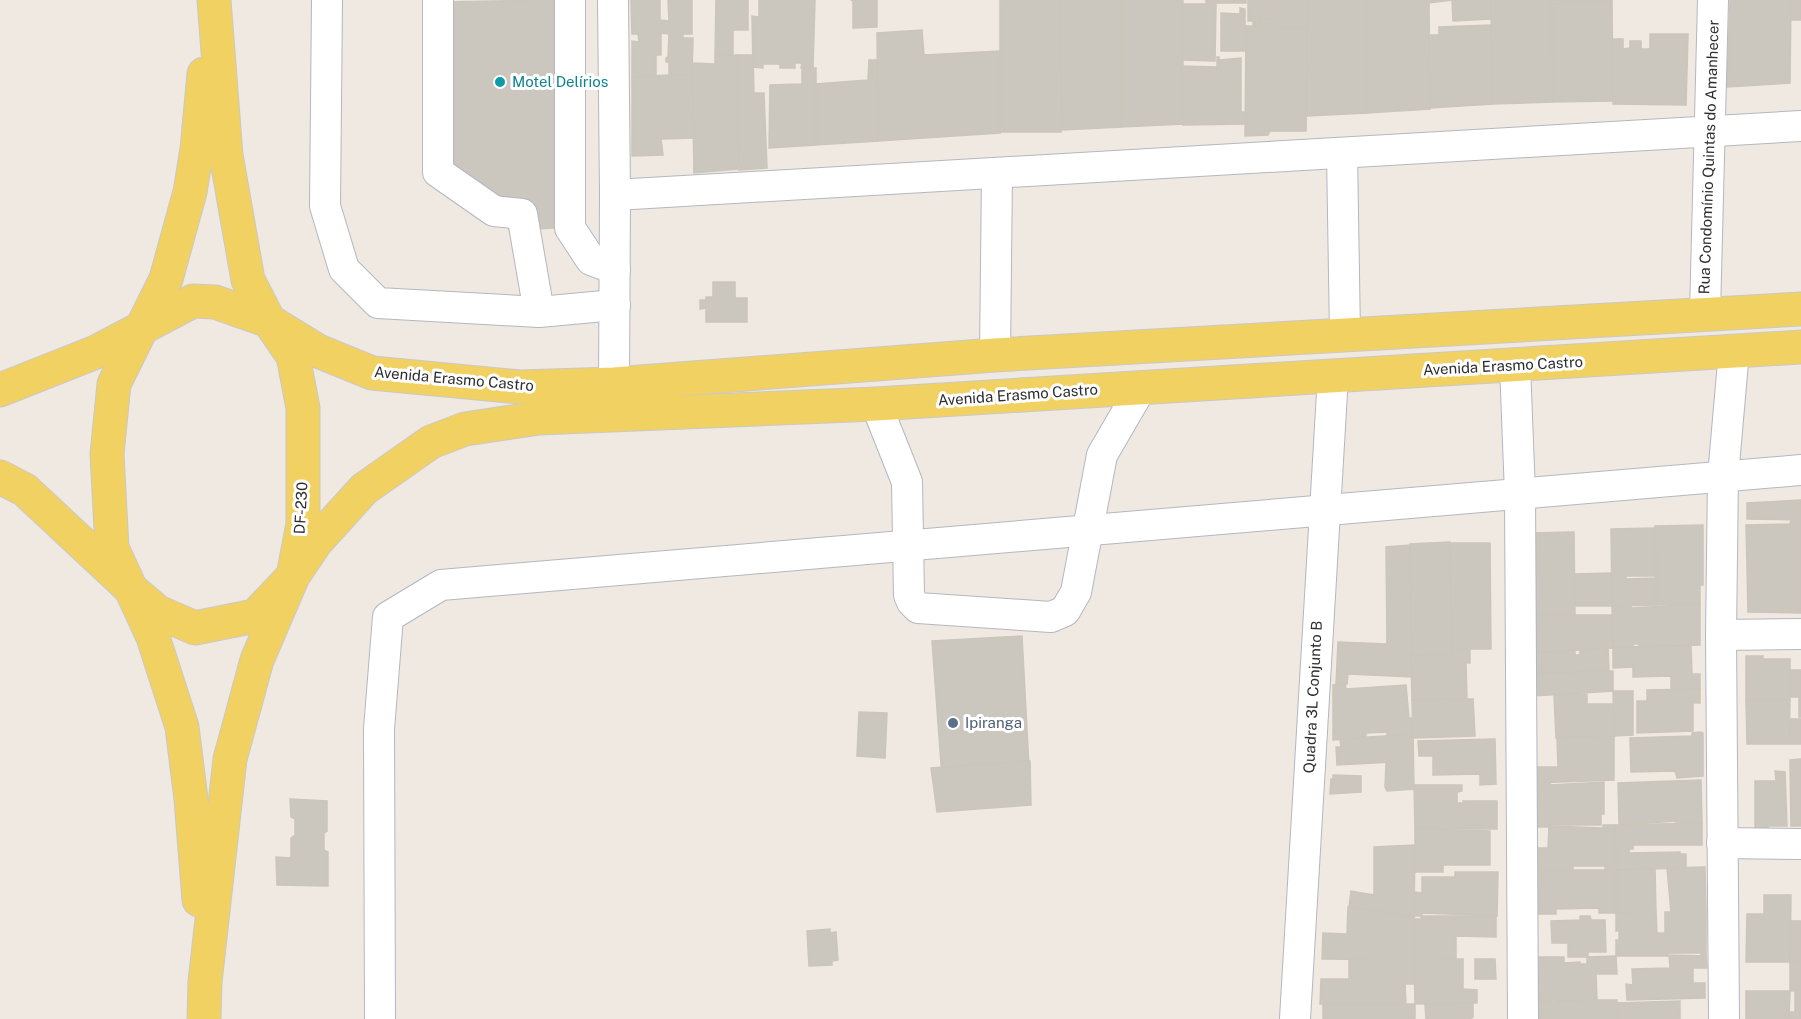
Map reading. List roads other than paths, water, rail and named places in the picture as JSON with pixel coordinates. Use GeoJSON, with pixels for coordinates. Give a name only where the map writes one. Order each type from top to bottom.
{"type":"FeatureCollection","features":[{"type":"Feature","properties":{"kind":"main road","name":"DF-230"},"geometry":{"type":"LineString","coordinates":[[204,1019],[205,982],[230,759],[257,660],[293,576],[303,524],[303,408],[294,356],[269,321],[248,280],[226,155],[213,0]]}},
{"type":"Feature","properties":{"kind":"main road","name":"DF-230"},"geometry":{"type":"LineString","coordinates":[[205,982],[192,811],[182,727],[153,636],[112,549],[107,454],[114,384],[146,324],[166,279],[190,192],[213,0]]}},
{"type":"Feature","properties":{"kind":"main road","name":"Avenida Erasmo Castro"},"geometry":{"type":"LineString","coordinates":[[0,390],[96,352],[193,301],[215,302],[269,321],[318,351],[372,373],[519,387],[614,384],[995,355],[1801,309]]}},
{"type":"Feature","properties":{"kind":"main road","name":"Avenida Erasmo Castro"},"geometry":{"type":"LineString","coordinates":[[293,576],[316,542],[364,489],[431,442],[465,429],[539,418],[876,404],[1801,347]]}},
{"type":"Feature","properties":{"kind":"main road"},"geometry":{"type":"LineString","coordinates":[[0,477],[25,490],[132,590]]}},
{"type":"Feature","properties":{"kind":"main road","name":"DF-230"},"geometry":{"type":"LineString","coordinates":[[132,590],[158,612],[195,628],[255,616],[293,576]]}},
{"type":"Feature","properties":{"kind":"street"},"geometry":{"type":"LineString","coordinates":[[327,0],[325,206],[344,269],[378,303],[539,312],[615,305]]}},
{"type":"Feature","properties":{"kind":"street"},"geometry":{"type":"LineString","coordinates":[[438,0],[438,172],[494,211],[522,214],[539,312]]}},
{"type":"Feature","properties":{"kind":"street"},"geometry":{"type":"LineString","coordinates":[[570,0],[570,228],[591,260],[615,269]]}},
{"type":"Feature","properties":{"kind":"street"},"geometry":{"type":"LineString","coordinates":[[613,0],[614,384]]}},
{"type":"Feature","properties":{"kind":"street","name":"Rua Condomínio Quintas do Amanhecer"},"geometry":{"type":"LineString","coordinates":[[1705,314],[1713,0]]}},
{"type":"Feature","properties":{"kind":"street"},"geometry":{"type":"LineString","coordinates":[[615,195],[1801,126]]}},
{"type":"Feature","properties":{"kind":"street"},"geometry":{"type":"LineString","coordinates":[[1342,153],[1345,335]]}},
{"type":"Feature","properties":{"kind":"street"},"geometry":{"type":"LineString","coordinates":[[995,355],[997,173]]}},
{"type":"Feature","properties":{"kind":"street"},"geometry":{"type":"LineString","coordinates":[[1724,1019],[1720,635],[1723,476],[1734,351]]}},
{"type":"Feature","properties":{"kind":"street"},"geometry":{"type":"LineString","coordinates":[[1515,365],[1520,494],[1523,1019]]}},
{"type":"Feature","properties":{"kind":"street","name":"Quadra 3L Conjunto B"},"geometry":{"type":"LineString","coordinates":[[1295,1019],[1333,376]]}},
{"type":"Feature","properties":{"kind":"street"},"geometry":{"type":"LineString","coordinates":[[876,404],[907,482],[909,595],[912,602],[918,608],[1051,617],[1065,611],[1076,592],[1102,456],[1141,388]]}},
{"type":"Feature","properties":{"kind":"street"},"geometry":{"type":"LineString","coordinates":[[380,1019],[379,729],[388,617],[441,585],[1801,470]]}},
{"type":"Feature","properties":{"kind":"street"},"geometry":{"type":"LineString","coordinates":[[1720,635],[1801,634]]}},
{"type":"Feature","properties":{"kind":"street"},"geometry":{"type":"LineString","coordinates":[[1722,843],[1801,844]]}},
{"type":"Feature","properties":{"kind":"place","name":"Motel Delírios"},"geometry":{"type":"Point","coordinates":[500,82]}},
{"type":"Feature","properties":{"kind":"place","name":"Ipiranga"},"geometry":{"type":"Point","coordinates":[953,723]}}]}
